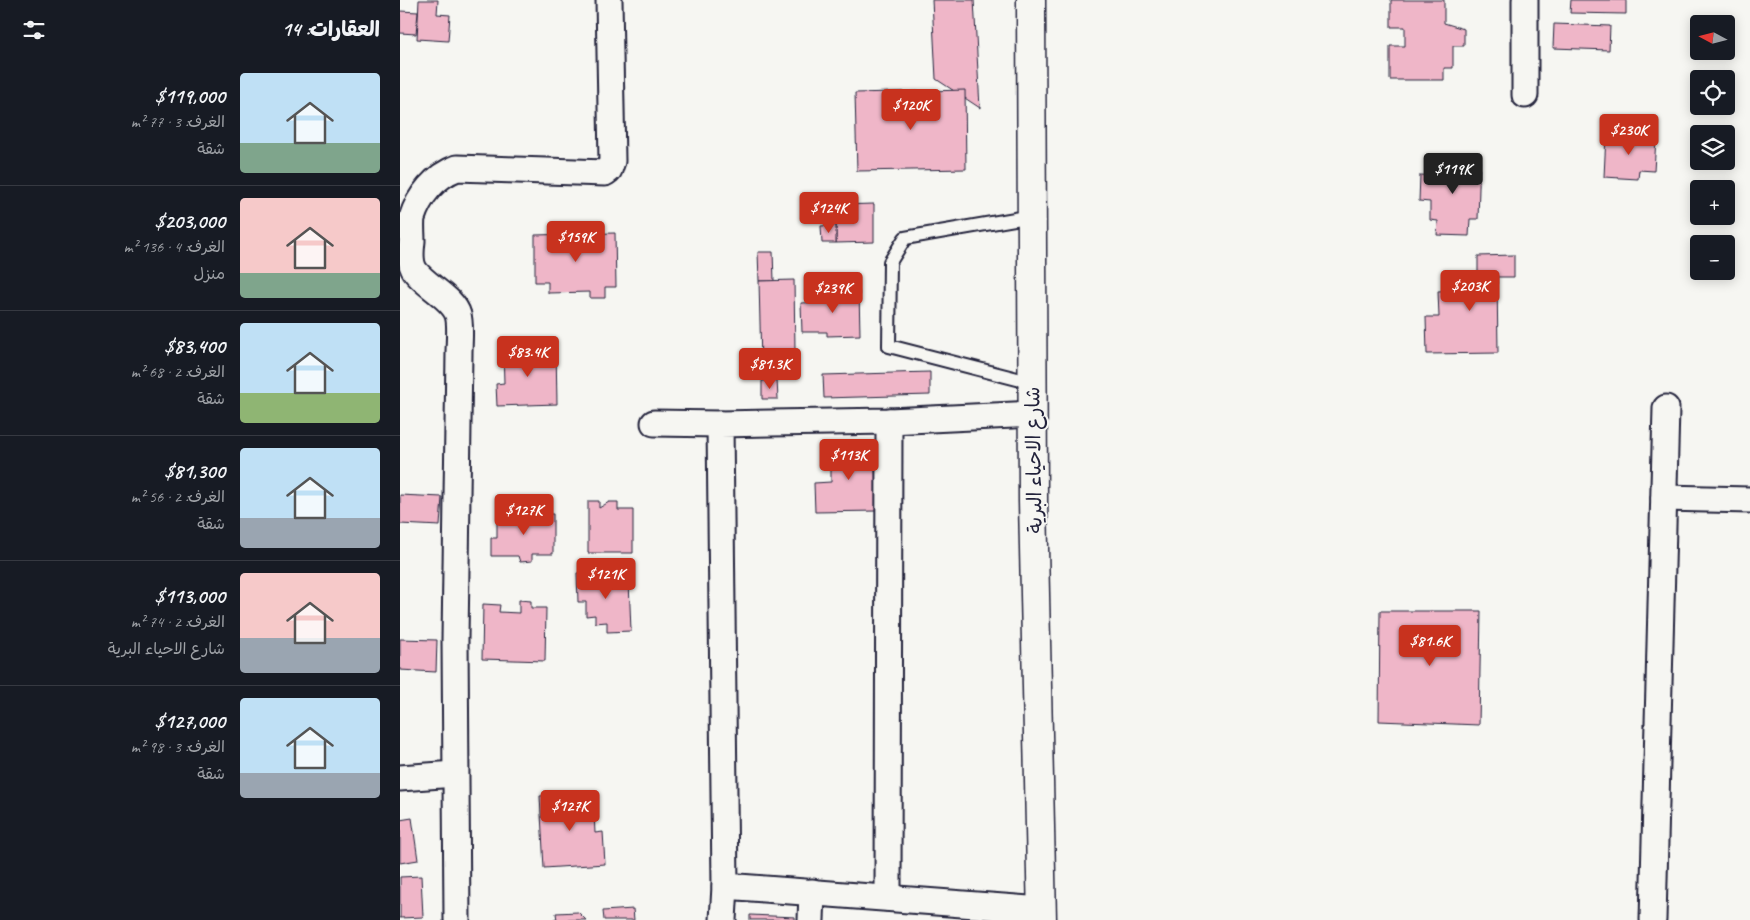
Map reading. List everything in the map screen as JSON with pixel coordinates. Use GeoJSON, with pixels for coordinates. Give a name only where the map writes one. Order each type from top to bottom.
{"type":"FeatureCollection","features":[{"type":"Feature","properties":{"kind":"main road","name":"شارع الاحياء البرية"},"geometry":{"type":"LineString","coordinates":[[1031,0],[1033,414],[1042,915]]}},
{"type":"Feature","properties":{"kind":"street"},"geometry":{"type":"LineString","coordinates":[[457,920],[454,640],[460,353],[458,314],[450,302],[428,285],[414,270],[410,255],[412,219],[422,196],[435,181],[445,172],[457,168],[604,173],[608,170],[612,162],[609,0]]}},
{"type":"Feature","properties":{"kind":"street"},"geometry":{"type":"LineString","coordinates":[[1525,0],[1525,95]]}},
{"type":"Feature","properties":{"kind":"street"},"geometry":{"type":"LineString","coordinates":[[1653,920],[1666,408]]}},
{"type":"Feature","properties":{"kind":"street"},"geometry":{"type":"LineString","coordinates":[[654,423],[720,424],[889,421],[1033,414]]}},
{"type":"Feature","properties":{"kind":"street"},"geometry":{"type":"LineString","coordinates":[[888,898],[889,421]]}},
{"type":"Feature","properties":{"kind":"street"},"geometry":{"type":"LineString","coordinates":[[720,424],[725,886],[723,920]]}},
{"type":"Feature","properties":{"kind":"street"},"geometry":{"type":"LineString","coordinates":[[1664,498],[1750,500]]}},
{"type":"Feature","properties":{"kind":"street"},"geometry":{"type":"LineString","coordinates":[[400,778],[455,774]]}},
{"type":"Feature","properties":{"kind":"street"},"geometry":{"type":"LineString","coordinates":[[725,886],[888,898],[1042,915]]}},
{"type":"Feature","properties":{"kind":"street"},"geometry":{"type":"LineString","coordinates":[[811,920],[812,892]]}},
{"type":"Feature","properties":{"kind":"lane"},"geometry":{"type":"LineString","coordinates":[[1032,216],[905,238],[890,262],[889,346],[1033,383]]}},
{"type":"Feature","properties":{"kind":"building"},"geometry":{"type":"Polygon","coordinates":[[[419,0],[438,0],[437,14],[450,15],[448,41],[417,39],[419,0]]]}},
{"type":"Feature","properties":{"kind":"building"},"geometry":{"type":"Polygon","coordinates":[[[932,0],[974,0],[980,108],[936,79],[932,0]]]}},
{"type":"Feature","properties":{"kind":"building"},"geometry":{"type":"Polygon","coordinates":[[[1391,0],[1444,0],[1444,23],[1464,29],[1464,46],[1453,46],[1453,68],[1444,68],[1444,80],[1390,80],[1390,46],[1405,46],[1405,27],[1391,27],[1391,0]]]}},
{"type":"Feature","properties":{"kind":"building"},"geometry":{"type":"Polygon","coordinates":[[[1571,0],[1626,0],[1626,14],[1570,13],[1571,0]]]}},
{"type":"Feature","properties":{"kind":"building"},"geometry":{"type":"Polygon","coordinates":[[[400,11],[418,12],[416,34],[400,33],[400,11]]]}},
{"type":"Feature","properties":{"kind":"building"},"geometry":{"type":"Polygon","coordinates":[[[1554,24],[1610,26],[1609,50],[1553,48],[1554,24]]]}},
{"type":"Feature","properties":{"kind":"building"},"geometry":{"type":"Polygon","coordinates":[[[965,90],[966,169],[857,171],[855,93],[965,90]]]}},
{"type":"Feature","properties":{"kind":"building"},"geometry":{"type":"Polygon","coordinates":[[[1606,135],[1656,138],[1654,171],[1639,170],[1638,179],[1604,177],[1606,135]]]}},
{"type":"Feature","properties":{"kind":"building"},"geometry":{"type":"Polygon","coordinates":[[[1443,158],[1480,158],[1478,219],[1470,219],[1469,236],[1437,235],[1438,221],[1430,220],[1430,202],[1419,201],[1420,175],[1442,176],[1443,158]]]}},
{"type":"Feature","properties":{"kind":"building"},"geometry":{"type":"Polygon","coordinates":[[[874,204],[874,242],[836,243],[836,205],[874,204]]]}},
{"type":"Feature","properties":{"kind":"building"},"geometry":{"type":"Polygon","coordinates":[[[836,225],[836,243],[822,243],[821,226],[836,225]]]}},
{"type":"Feature","properties":{"kind":"building"},"geometry":{"type":"Polygon","coordinates":[[[615,233],[616,287],[605,287],[605,298],[590,298],[590,292],[548,293],[548,282],[535,282],[535,235],[615,233]]]}},
{"type":"Feature","properties":{"kind":"building"},"geometry":{"type":"Polygon","coordinates":[[[758,252],[773,252],[774,281],[759,281],[758,252]]]}},
{"type":"Feature","properties":{"kind":"building"},"geometry":{"type":"Polygon","coordinates":[[[1514,255],[1514,277],[1497,277],[1498,353],[1427,354],[1426,317],[1439,317],[1438,291],[1455,290],[1454,280],[1478,279],[1478,256],[1514,255]]]}},
{"type":"Feature","properties":{"kind":"building"},"geometry":{"type":"Polygon","coordinates":[[[794,280],[795,351],[772,351],[772,363],[761,364],[759,281],[794,280]]]}},
{"type":"Feature","properties":{"kind":"building"},"geometry":{"type":"Polygon","coordinates":[[[825,291],[859,291],[860,335],[827,336],[827,332],[802,332],[801,303],[825,302],[825,291]]]}},
{"type":"Feature","properties":{"kind":"building"},"geometry":{"type":"Polygon","coordinates":[[[556,348],[557,404],[497,406],[496,384],[504,383],[503,349],[556,348]]]}},
{"type":"Feature","properties":{"kind":"building"},"geometry":{"type":"Polygon","coordinates":[[[930,372],[930,395],[824,398],[823,375],[930,372]]]}},
{"type":"Feature","properties":{"kind":"building"},"geometry":{"type":"Polygon","coordinates":[[[777,380],[778,399],[762,399],[762,381],[777,380]]]}},
{"type":"Feature","properties":{"kind":"building"},"geometry":{"type":"Polygon","coordinates":[[[875,444],[876,511],[815,512],[814,483],[831,482],[831,445],[875,444]]]}},
{"type":"Feature","properties":{"kind":"building"},"geometry":{"type":"Polygon","coordinates":[[[400,495],[442,497],[440,526],[400,524],[400,495]]]}},
{"type":"Feature","properties":{"kind":"building"},"geometry":{"type":"Polygon","coordinates":[[[588,501],[599,501],[599,508],[609,502],[618,502],[618,510],[633,510],[633,553],[588,553],[588,501]]]}},
{"type":"Feature","properties":{"kind":"building"},"geometry":{"type":"Polygon","coordinates":[[[505,514],[553,514],[553,554],[532,554],[532,561],[520,562],[518,556],[491,556],[491,538],[497,538],[497,521],[504,521],[505,514]]]}},
{"type":"Feature","properties":{"kind":"building"},"geometry":{"type":"Polygon","coordinates":[[[605,572],[606,577],[615,577],[615,582],[629,581],[631,631],[607,632],[607,622],[595,623],[595,615],[586,616],[586,602],[578,602],[577,573],[605,572]]]}},
{"type":"Feature","properties":{"kind":"building"},"geometry":{"type":"Polygon","coordinates":[[[519,600],[531,601],[531,608],[546,608],[545,661],[482,659],[483,604],[500,605],[499,612],[519,613],[519,600]]]}},
{"type":"Feature","properties":{"kind":"building"},"geometry":{"type":"Polygon","coordinates":[[[1380,611],[1481,611],[1479,725],[1379,721],[1380,611]]]}},
{"type":"Feature","properties":{"kind":"building"},"geometry":{"type":"Polygon","coordinates":[[[400,639],[437,640],[436,672],[400,670],[400,639]]]}},
{"type":"Feature","properties":{"kind":"building"},"geometry":{"type":"Polygon","coordinates":[[[593,793],[595,833],[603,832],[605,864],[544,868],[540,796],[593,793]]]}},
{"type":"Feature","properties":{"kind":"building"},"geometry":{"type":"Polygon","coordinates":[[[412,818],[418,860],[400,863],[400,820],[412,818]]]}},
{"type":"Feature","properties":{"kind":"building"},"geometry":{"type":"Polygon","coordinates":[[[421,876],[423,917],[400,918],[400,877],[421,876]]]}},
{"type":"Feature","properties":{"kind":"building"},"geometry":{"type":"Polygon","coordinates":[[[633,909],[634,920],[604,920],[603,911],[633,909]]]}},
{"type":"Feature","properties":{"kind":"building"},"geometry":{"type":"Polygon","coordinates":[[[578,912],[586,920],[557,920],[556,913],[578,912]]]}},
{"type":"Feature","properties":{"kind":"building"},"geometry":{"type":"Polygon","coordinates":[[[750,915],[795,917],[795,920],[750,920],[750,915]]]}}]}
